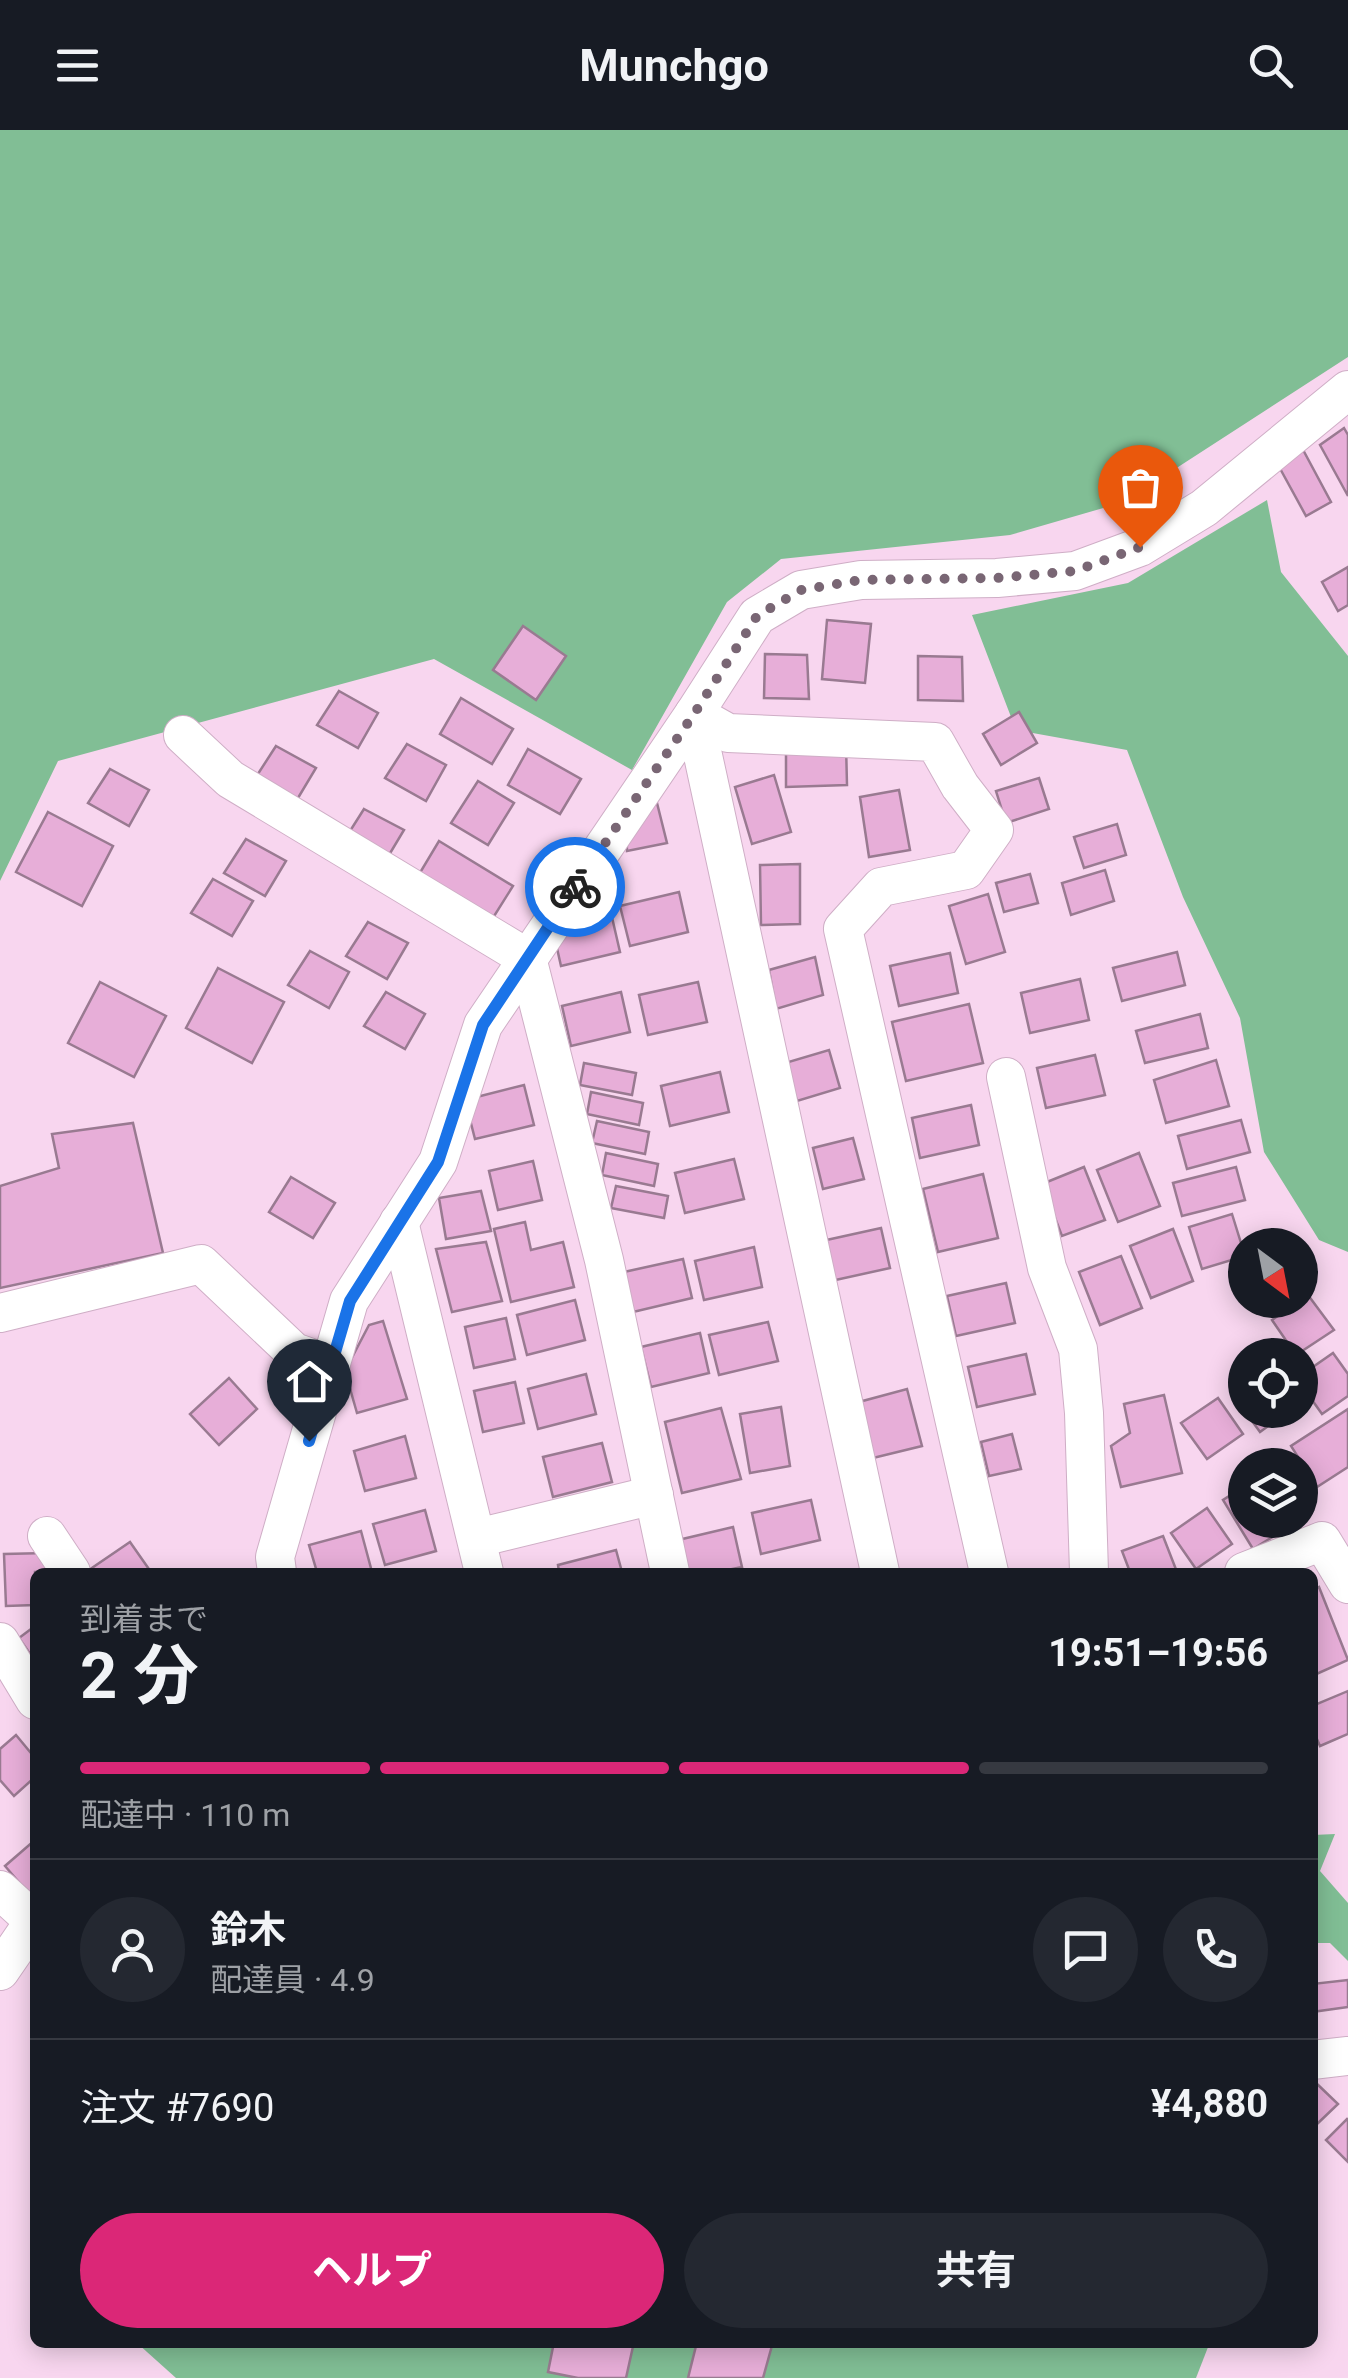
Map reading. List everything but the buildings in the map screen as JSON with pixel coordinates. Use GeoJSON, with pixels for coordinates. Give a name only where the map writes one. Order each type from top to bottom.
{"type":"FeatureCollection","features":[{"type":"Feature","properties":{"kind":"street"},"geometry":{"type":"LineString","coordinates":[[277,1568],[276,1556],[350,1301],[438,1162],[483,1025],[757,616],[801,590],[861,580],[997,578],[1075,571],[1140,547],[1204,508],[1348,390]]}},
{"type":"Feature","properties":{"kind":"street"},"geometry":{"type":"LineString","coordinates":[[694,714],[879,1568]]}},
{"type":"Feature","properties":{"kind":"street"},"geometry":{"type":"LineString","coordinates":[[694,714],[728,733],[935,742],[960,786],[994,830],[966,870],[880,886],[843,929],[989,1568]]}},
{"type":"Feature","properties":{"kind":"street"},"geometry":{"type":"LineString","coordinates":[[183,735],[230,779],[527,958],[604,1260],[669,1568]]}},
{"type":"Feature","properties":{"kind":"street"},"geometry":{"type":"LineString","coordinates":[[1006,1077],[1047,1268],[1078,1348],[1089,1568]]}},
{"type":"Feature","properties":{"kind":"street"},"geometry":{"type":"LineString","coordinates":[[400,1222],[481,1556],[654,1495]]}},
{"type":"Feature","properties":{"kind":"street"},"geometry":{"type":"LineString","coordinates":[[0,1313],[202,1264],[294,1352],[331,1364]]}},
{"type":"Feature","properties":{"kind":"street"},"geometry":{"type":"LineString","coordinates":[[47,1536],[68,1568]]}},
{"type":"Feature","properties":{"kind":"street"},"geometry":{"type":"LineString","coordinates":[[1254,1568],[1322,1541],[1348,1584]]}},
{"type":"Feature","properties":{"kind":"street"},"geometry":{"type":"LineString","coordinates":[[0,1642],[30,1692]]}},
{"type":"Feature","properties":{"kind":"street"},"geometry":{"type":"LineString","coordinates":[[0,1890],[30,1917]]}},
{"type":"Feature","properties":{"kind":"street"},"geometry":{"type":"LineString","coordinates":[[0,1971],[30,1927]]}},
{"type":"Feature","properties":{"kind":"street"},"geometry":{"type":"LineString","coordinates":[[1318,2059],[1348,2056]]}},
{"type":"Feature","properties":{"kind":"green space"},"geometry":{"type":"Polygon","coordinates":[[[0,130],[1348,130],[1348,357],[1124,502],[1010,535],[781,559],[727,602],[632,770],[434,659],[58,761],[0,881],[0,130]]]}},
{"type":"Feature","properties":{"kind":"green space"},"geometry":{"type":"Polygon","coordinates":[[[1267,500],[1281,572],[1348,656],[1348,1252],[1319,1240],[1318,1228],[1312,1228],[1264,1152],[1240,1018],[1183,897],[1127,750],[1016,730],[972,615],[1128,583],[1267,500]]]}},
{"type":"Feature","properties":{"kind":"green space"},"geometry":{"type":"Polygon","coordinates":[[[1335,1834],[1320,1871],[1348,1903],[1348,1961],[1330,1943],[1318,1943],[1318,1835],[1335,1834]]]}},
{"type":"Feature","properties":{"kind":"green space"},"geometry":{"type":"Polygon","coordinates":[[[143,2348],[1208,2348],[1196,2378],[176,2378],[143,2348]]]}},
{"type":"Feature","properties":{"kind":"way so far"},"geometry":{"type":"LineString","coordinates":[[575,887],[757,616],[801,590],[861,580],[997,578],[1075,571],[1140,547]]}},
{"type":"Feature","properties":{"kind":"route"},"geometry":{"type":"LineString","coordinates":[[309,1441],[350,1301],[438,1162],[483,1025],[575,887]]}}]}
